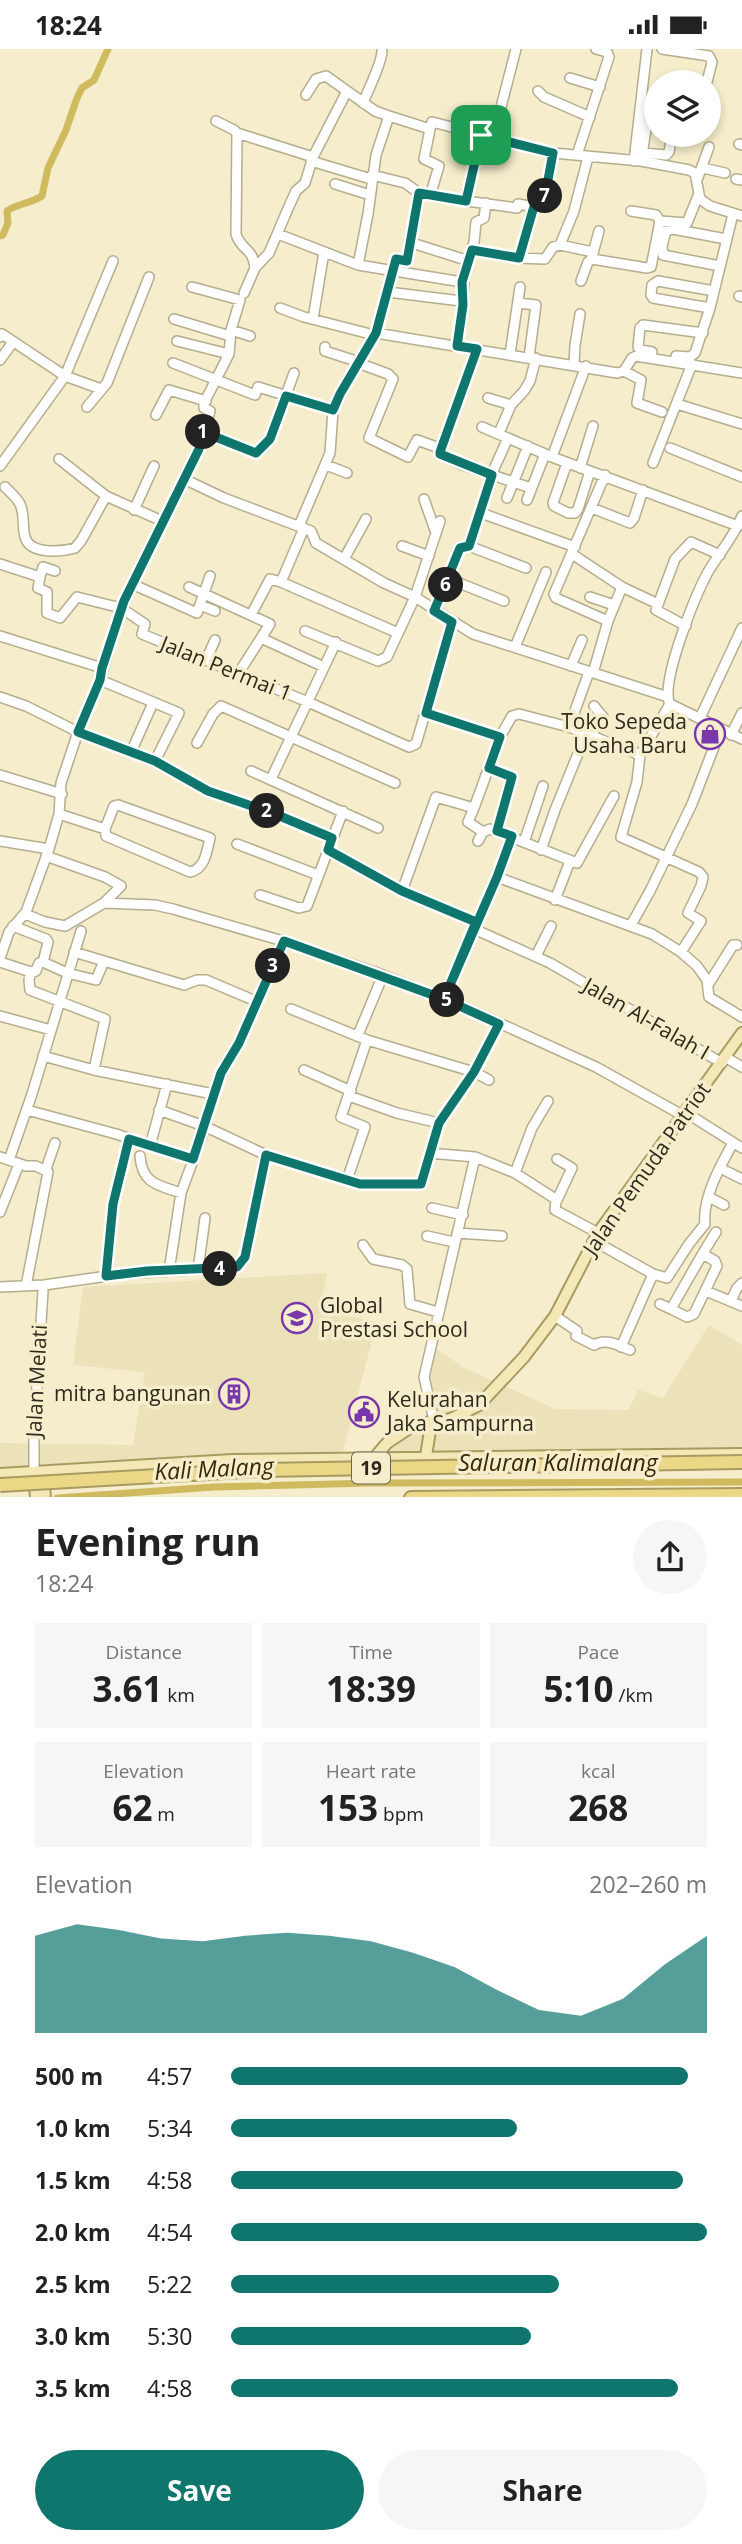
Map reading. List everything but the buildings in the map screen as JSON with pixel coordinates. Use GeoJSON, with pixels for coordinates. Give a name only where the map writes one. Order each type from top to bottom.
{"type":"FeatureCollection","features":[{"type":"Feature","properties":{"kind":"highway","name":"19"},"geometry":{"type":"LineString","coordinates":[[0,1485],[262,1470],[742,1462]]}},
{"type":"Feature","properties":{"kind":"highway","name":"19"},"geometry":{"type":"LineString","coordinates":[[411,1497],[742,1496]]}},
{"type":"Feature","properties":{"kind":"main road","name":"Jalan Pemuda Patriot"},"geometry":{"type":"LineString","coordinates":[[375,1457],[398,1434],[470,1411],[489,1396],[524,1357],[555,1316],[596,1237],[742,1033]]}},
{"type":"Feature","properties":{"kind":"main road"},"geometry":{"type":"LineString","coordinates":[[426,1456],[427,1438],[436,1422]]}},
{"type":"Feature","properties":{"kind":"main road"},"geometry":{"type":"LineString","coordinates":[[0,1474],[39,1474],[204,1461],[426,1456],[742,1454]]}},
{"type":"Feature","properties":{"kind":"main road"},"geometry":{"type":"LineString","coordinates":[[36,1497],[39,1474]]}},
{"type":"Feature","properties":{"kind":"main road"},"geometry":{"type":"LineString","coordinates":[[39,1474],[45,1497]]}},
{"type":"Feature","properties":{"kind":"street"},"geometry":{"type":"LineString","coordinates":[[493,138],[516,49]]}},
{"type":"Feature","properties":{"kind":"street"},"geometry":{"type":"LineString","coordinates":[[577,155],[609,54],[596,49]]}},
{"type":"Feature","properties":{"kind":"street"},"geometry":{"type":"LineString","coordinates":[[639,158],[647,49]]}},
{"type":"Feature","properties":{"kind":"street"},"geometry":{"type":"LineString","coordinates":[[662,49],[709,56],[712,62],[710,70]]}},
{"type":"Feature","properties":{"kind":"street"},"geometry":{"type":"LineString","coordinates":[[363,103],[375,70],[382,61],[382,51]]}},
{"type":"Feature","properties":{"kind":"street"},"geometry":{"type":"LineString","coordinates":[[306,95],[316,79],[322,76],[388,118],[430,129]]}},
{"type":"Feature","properties":{"kind":"street"},"geometry":{"type":"LineString","coordinates":[[570,78],[600,87]]}},
{"type":"Feature","properties":{"kind":"street"},"geometry":{"type":"LineString","coordinates":[[244,293],[255,268],[267,257],[296,191],[305,183],[312,159],[347,91]]}},
{"type":"Feature","properties":{"kind":"street"},"geometry":{"type":"LineString","coordinates":[[538,91],[544,97],[590,117]]}},
{"type":"Feature","properties":{"kind":"street"},"geometry":{"type":"LineString","coordinates":[[358,265],[371,177],[388,118]]}},
{"type":"Feature","properties":{"kind":"street"},"geometry":{"type":"LineString","coordinates":[[216,121],[237,133],[312,159],[371,177],[405,183],[430,197],[517,208],[518,204],[534,207]]}},
{"type":"Feature","properties":{"kind":"street"},"geometry":{"type":"LineString","coordinates":[[430,197],[439,166],[424,159],[432,122],[553,153],[588,157],[639,158],[666,155],[670,147]]}},
{"type":"Feature","properties":{"kind":"street"},"geometry":{"type":"LineString","coordinates":[[237,133],[236,234],[240,243],[253,254],[255,268]]}},
{"type":"Feature","properties":{"kind":"street"},"geometry":{"type":"LineString","coordinates":[[466,201],[481,135]]}},
{"type":"Feature","properties":{"kind":"street"},"geometry":{"type":"LineString","coordinates":[[639,158],[644,143]]}},
{"type":"Feature","properties":{"kind":"street"},"geometry":{"type":"LineString","coordinates":[[660,221],[687,223],[698,195],[698,180],[709,147]]}},
{"type":"Feature","properties":{"kind":"street"},"geometry":{"type":"LineString","coordinates":[[519,258],[536,202],[544,201],[553,153]]}},
{"type":"Feature","properties":{"kind":"street"},"geometry":{"type":"LineString","coordinates":[[560,245],[574,211],[588,157]]}},
{"type":"Feature","properties":{"kind":"street"},"geometry":{"type":"LineString","coordinates":[[639,158],[689,170],[695,173],[698,180]]}},
{"type":"Feature","properties":{"kind":"street"},"geometry":{"type":"LineString","coordinates":[[703,168],[725,173]]}},
{"type":"Feature","properties":{"kind":"street"},"geometry":{"type":"LineString","coordinates":[[335,184],[370,195]]}},
{"type":"Feature","properties":{"kind":"street"},"geometry":{"type":"LineString","coordinates":[[281,582],[330,453],[333,410],[375,334],[396,259],[407,261],[419,193]]}},
{"type":"Feature","properties":{"kind":"street"},"geometry":{"type":"LineString","coordinates":[[698,195],[710,206],[738,215],[726,239],[703,333],[695,353],[690,357],[643,351],[638,347],[640,328],[643,325],[703,333]]}},
{"type":"Feature","properties":{"kind":"street"},"geometry":{"type":"LineString","coordinates":[[457,346],[462,282],[472,250],[476,222],[484,218],[486,203]]}},
{"type":"Feature","properties":{"kind":"street"},"geometry":{"type":"LineString","coordinates":[[472,250],[542,261],[553,247],[560,245],[593,256],[650,268],[660,221],[656,215],[631,211]]}},
{"type":"Feature","properties":{"kind":"street"},"geometry":{"type":"LineString","coordinates":[[720,266],[663,255],[664,234],[673,229],[726,239]]}},
{"type":"Feature","properties":{"kind":"street"},"geometry":{"type":"LineString","coordinates":[[581,281],[587,262],[593,256],[599,231]]}},
{"type":"Feature","properties":{"kind":"street"},"geometry":{"type":"LineString","coordinates":[[278,234],[358,265],[462,282]]}},
{"type":"Feature","properties":{"kind":"street"},"geometry":{"type":"LineString","coordinates":[[409,242],[469,261]]}},
{"type":"Feature","properties":{"kind":"street"},"geometry":{"type":"LineString","coordinates":[[313,319],[324,252]]}},
{"type":"Feature","properties":{"kind":"street"},"geometry":{"type":"LineString","coordinates":[[0,466],[65,376],[113,261]]}},
{"type":"Feature","properties":{"kind":"street"},"geometry":{"type":"LineString","coordinates":[[87,407],[107,383],[149,277]]}},
{"type":"Feature","properties":{"kind":"street"},"geometry":{"type":"LineString","coordinates":[[710,308],[653,298],[652,285],[658,282],[714,291]]}},
{"type":"Feature","properties":{"kind":"street"},"geometry":{"type":"LineString","coordinates":[[13,926],[48,942],[43,962],[39,963],[36,971],[31,972],[0,960],[9,932],[13,926],[25,914],[47,852],[59,814],[61,782],[100,680],[121,608],[199,449],[210,411],[204,408],[206,401],[229,354],[231,333],[240,300],[192,287]]}},
{"type":"Feature","properties":{"kind":"street"},"geometry":{"type":"LineString","coordinates":[[510,354],[520,287]]}},
{"type":"Feature","properties":{"kind":"street"},"geometry":{"type":"LineString","coordinates":[[388,292],[441,297],[462,303]]}},
{"type":"Feature","properties":{"kind":"street"},"geometry":{"type":"LineString","coordinates":[[469,546],[511,405],[530,381],[536,306],[518,303]]}},
{"type":"Feature","properties":{"kind":"street"},"geometry":{"type":"LineString","coordinates":[[280,308],[375,334],[532,357],[617,373],[624,371],[634,356],[742,373]]}},
{"type":"Feature","properties":{"kind":"street"},"geometry":{"type":"LineString","coordinates":[[575,364],[580,314]]}},
{"type":"Feature","properties":{"kind":"street"},"geometry":{"type":"LineString","coordinates":[[174,319],[250,336]]}},
{"type":"Feature","properties":{"kind":"street"},"geometry":{"type":"LineString","coordinates":[[1,336],[65,376],[101,389]]}},
{"type":"Feature","properties":{"kind":"street"},"geometry":{"type":"LineString","coordinates":[[177,341],[229,354]]}},
{"type":"Feature","properties":{"kind":"street"},"geometry":{"type":"LineString","coordinates":[[0,361],[13,342]]}},
{"type":"Feature","properties":{"kind":"street"},"geometry":{"type":"LineString","coordinates":[[325,347],[325,351],[359,362],[388,374],[393,379],[369,439],[408,457],[415,440],[442,449]]}},
{"type":"Feature","properties":{"kind":"street"},"geometry":{"type":"LineString","coordinates":[[477,349],[440,454],[531,488]]}},
{"type":"Feature","properties":{"kind":"street"},"geometry":{"type":"LineString","coordinates":[[173,363],[255,395],[258,387],[333,410]]}},
{"type":"Feature","properties":{"kind":"street"},"geometry":{"type":"LineString","coordinates":[[653,463],[692,364]]}},
{"type":"Feature","properties":{"kind":"street"},"geometry":{"type":"LineString","coordinates":[[527,499],[549,455],[586,366]]}},
{"type":"Feature","properties":{"kind":"street"},"geometry":{"type":"LineString","coordinates":[[624,371],[641,380],[637,403],[662,412]]}},
{"type":"Feature","properties":{"kind":"street"},"geometry":{"type":"LineString","coordinates":[[203,432],[256,453],[270,439],[294,373]]}},
{"type":"Feature","properties":{"kind":"street"},"geometry":{"type":"LineString","coordinates":[[156,415],[169,390],[206,401]]}},
{"type":"Feature","properties":{"kind":"street"},"geometry":{"type":"LineString","coordinates":[[488,398],[511,405]]}},
{"type":"Feature","properties":{"kind":"street"},"geometry":{"type":"LineString","coordinates":[[677,404],[742,424]]}},
{"type":"Feature","properties":{"kind":"street"},"geometry":{"type":"LineString","coordinates":[[567,463],[553,503],[568,513],[575,513],[578,509],[593,426]]}},
{"type":"Feature","properties":{"kind":"street"},"geometry":{"type":"LineString","coordinates":[[482,427],[567,463],[738,526]]}},
{"type":"Feature","properties":{"kind":"street"},"geometry":{"type":"LineString","coordinates":[[507,498],[528,446]]}},
{"type":"Feature","properties":{"kind":"street"},"geometry":{"type":"LineString","coordinates":[[670,449],[742,477]]}},
{"type":"Feature","properties":{"kind":"street"},"geometry":{"type":"LineString","coordinates":[[59,459],[106,496],[162,521]]}},
{"type":"Feature","properties":{"kind":"street"},"geometry":{"type":"LineString","coordinates":[[326,465],[347,473]]}},
{"type":"Feature","properties":{"kind":"street"},"geometry":{"type":"LineString","coordinates":[[134,509],[154,466]]}},
{"type":"Feature","properties":{"kind":"street"},"geometry":{"type":"LineString","coordinates":[[556,598],[554,593],[605,475]]}},
{"type":"Feature","properties":{"kind":"street"},"geometry":{"type":"LineString","coordinates":[[184,479],[224,498],[311,531],[316,543],[415,597],[473,634],[669,700],[742,739]]}},
{"type":"Feature","properties":{"kind":"street"},"geometry":{"type":"LineString","coordinates":[[5,487],[21,505],[25,537],[29,544],[36,549],[47,550],[75,548],[82,541],[106,496]]}},
{"type":"Feature","properties":{"kind":"street"},"geometry":{"type":"LineString","coordinates":[[592,508],[632,522],[643,491]]}},
{"type":"Feature","properties":{"kind":"street"},"geometry":{"type":"LineString","coordinates":[[424,499],[436,533]]}},
{"type":"Feature","properties":{"kind":"street"},"geometry":{"type":"LineString","coordinates":[[481,513],[573,550],[622,587],[658,604]]}},
{"type":"Feature","properties":{"kind":"street"},"geometry":{"type":"LineString","coordinates":[[681,952],[701,921],[688,913],[703,877],[699,872],[621,837],[637,782],[640,755],[669,700],[672,668],[698,592],[742,516]]}},
{"type":"Feature","properties":{"kind":"street"},"geometry":{"type":"LineString","coordinates":[[344,559],[366,519]]}},
{"type":"Feature","properties":{"kind":"street"},"geometry":{"type":"LineString","coordinates":[[305,631],[378,661],[387,657],[415,597],[440,521]]}},
{"type":"Feature","properties":{"kind":"street"},"geometry":{"type":"LineString","coordinates":[[686,626],[656,610],[675,559],[691,542],[720,555]]}},
{"type":"Feature","properties":{"kind":"street"},"geometry":{"type":"LineString","coordinates":[[402,546],[429,556]]}},
{"type":"Feature","properties":{"kind":"street"},"geometry":{"type":"LineString","coordinates":[[434,611],[460,548],[469,546],[526,568]]}},
{"type":"Feature","properties":{"kind":"street"},"geometry":{"type":"LineString","coordinates":[[0,564],[40,577]]}},
{"type":"Feature","properties":{"kind":"street"},"geometry":{"type":"LineString","coordinates":[[55,571],[43,567],[40,577],[38,588],[47,592],[47,613],[60,618],[77,597],[121,608]]}},
{"type":"Feature","properties":{"kind":"street"},"geometry":{"type":"LineString","coordinates":[[515,647],[546,572]]}},
{"type":"Feature","properties":{"kind":"street"},"geometry":{"type":"LineString","coordinates":[[198,609],[210,576]]}},
{"type":"Feature","properties":{"kind":"street"},"geometry":{"type":"LineString","coordinates":[[251,615],[270,579],[398,633]]}},
{"type":"Feature","properties":{"kind":"street"},"geometry":{"type":"LineString","coordinates":[[449,579],[504,601]]}},
{"type":"Feature","properties":{"kind":"street"},"geometry":{"type":"LineString","coordinates":[[132,585],[198,609],[215,611]]}},
{"type":"Feature","properties":{"kind":"street"},"geometry":{"type":"LineString","coordinates":[[189,587],[270,624],[238,674]]}},
{"type":"Feature","properties":{"kind":"street"},"geometry":{"type":"LineString","coordinates":[[569,727],[622,587]]}},
{"type":"Feature","properties":{"kind":"street"},"geometry":{"type":"LineString","coordinates":[[537,591],[608,621]]}},
{"type":"Feature","properties":{"kind":"street"},"geometry":{"type":"LineString","coordinates":[[590,597],[614,605]]}},
{"type":"Feature","properties":{"kind":"street","name":"Jalan Permai 1"},"geometry":{"type":"LineString","coordinates":[[121,608],[145,624],[142,634],[409,747],[416,744],[426,713]]}},
{"type":"Feature","properties":{"kind":"street"},"geometry":{"type":"LineString","coordinates":[[198,609],[206,617]]}},
{"type":"Feature","properties":{"kind":"street"},"geometry":{"type":"LineString","coordinates":[[452,622],[426,713],[500,737]]}},
{"type":"Feature","properties":{"kind":"street"},"geometry":{"type":"LineString","coordinates":[[700,718],[742,628]]}},
{"type":"Feature","properties":{"kind":"street"},"geometry":{"type":"LineString","coordinates":[[0,636],[102,668]]}},
{"type":"Feature","properties":{"kind":"street"},"geometry":{"type":"LineString","coordinates":[[261,638],[324,667]]}},
{"type":"Feature","properties":{"kind":"street"},"geometry":{"type":"LineString","coordinates":[[206,660],[215,640]]}},
{"type":"Feature","properties":{"kind":"street"},"geometry":{"type":"LineString","coordinates":[[571,666],[582,640]]}},
{"type":"Feature","properties":{"kind":"street"},"geometry":{"type":"LineString","coordinates":[[271,779],[336,642]]}},
{"type":"Feature","properties":{"kind":"street"},"geometry":{"type":"LineString","coordinates":[[100,680],[179,713],[155,761]]}},
{"type":"Feature","properties":{"kind":"street"},"geometry":{"type":"LineString","coordinates":[[0,697],[26,706],[78,732],[155,761],[208,791],[275,814],[332,838]]}},
{"type":"Feature","properties":{"kind":"street"},"geometry":{"type":"LineString","coordinates":[[131,753],[153,703]]}},
{"type":"Feature","properties":{"kind":"street"},"geometry":{"type":"LineString","coordinates":[[197,743],[213,714],[221,706],[395,783]]}},
{"type":"Feature","properties":{"kind":"street"},"geometry":{"type":"LineString","coordinates":[[541,850],[555,810],[588,735],[603,717],[594,706]]}},
{"type":"Feature","properties":{"kind":"street"},"geometry":{"type":"LineString","coordinates":[[731,735],[742,713]]}},
{"type":"Feature","properties":{"kind":"street"},"geometry":{"type":"LineString","coordinates":[[483,832],[468,822],[500,737],[509,720],[516,714],[569,727],[640,755]]}},
{"type":"Feature","properties":{"kind":"street"},"geometry":{"type":"LineString","coordinates":[[631,925],[692,804],[721,729]]}},
{"type":"Feature","properties":{"kind":"street"},"geometry":{"type":"LineString","coordinates":[[489,768],[512,777],[497,831]]}},
{"type":"Feature","properties":{"kind":"street"},"geometry":{"type":"LineString","coordinates":[[251,771],[378,828]]}},
{"type":"Feature","properties":{"kind":"street"},"geometry":{"type":"LineString","coordinates":[[0,775],[62,794]]}},
{"type":"Feature","properties":{"kind":"street"},"geometry":{"type":"LineString","coordinates":[[524,842],[543,786]]}},
{"type":"Feature","properties":{"kind":"street"},"geometry":{"type":"LineString","coordinates":[[478,841],[488,828],[578,863],[614,796]]}},
{"type":"Feature","properties":{"kind":"street"},"geometry":{"type":"LineString","coordinates":[[402,891],[436,797],[475,804]]}},
{"type":"Feature","properties":{"kind":"street"},"geometry":{"type":"LineString","coordinates":[[118,805],[210,838],[202,864],[196,871],[190,872],[106,836],[105,828],[114,806],[118,805]]}},
{"type":"Feature","properties":{"kind":"street"},"geometry":{"type":"LineString","coordinates":[[260,895],[304,908],[307,906],[343,811]]}},
{"type":"Feature","properties":{"kind":"street"},"geometry":{"type":"LineString","coordinates":[[59,814],[105,828]]}},
{"type":"Feature","properties":{"kind":"street"},"geometry":{"type":"LineString","coordinates":[[444,999],[512,836]]}},
{"type":"Feature","properties":{"kind":"street"},"geometry":{"type":"LineString","coordinates":[[0,841],[47,852],[120,884],[120,888],[104,903],[65,926],[25,914]]}},
{"type":"Feature","properties":{"kind":"street"},"geometry":{"type":"LineString","coordinates":[[237,843],[318,875]]}},
{"type":"Feature","properties":{"kind":"street","name":"Jalan Al-Falah I"},"geometry":{"type":"LineString","coordinates":[[328,850],[402,891],[536,956],[723,1060],[742,1067]]}},
{"type":"Feature","properties":{"kind":"street"},"geometry":{"type":"LineString","coordinates":[[555,900],[570,861]]}},
{"type":"Feature","properties":{"kind":"street"},"geometry":{"type":"LineString","coordinates":[[497,877],[631,925],[681,952],[702,970],[709,997],[742,1017]]}},
{"type":"Feature","properties":{"kind":"street"},"geometry":{"type":"LineString","coordinates":[[104,903],[155,905],[173,909],[284,941],[383,975],[596,1066],[684,1113],[737,1146],[720,1168],[703,1215],[705,1224],[667,1279],[653,1274],[556,1211],[556,1200],[572,1168],[557,1159]]}},
{"type":"Feature","properties":{"kind":"street"},"geometry":{"type":"LineString","coordinates":[[536,956],[551,926]]}},
{"type":"Feature","properties":{"kind":"street"},"geometry":{"type":"LineString","coordinates":[[46,1169],[4,1158],[27,1110],[80,931]]}},
{"type":"Feature","properties":{"kind":"street"},"geometry":{"type":"LineString","coordinates":[[169,1271],[181,1193],[213,1094],[221,1073],[239,1043],[284,941]]}},
{"type":"Feature","properties":{"kind":"street"},"geometry":{"type":"LineString","coordinates":[[708,985],[733,945],[737,945]]}},
{"type":"Feature","properties":{"kind":"street"},"geometry":{"type":"LineString","coordinates":[[74,952],[184,985],[206,980],[258,1002]]}},
{"type":"Feature","properties":{"kind":"street"},"geometry":{"type":"LineString","coordinates":[[43,962],[67,973],[96,981],[104,961]]}},
{"type":"Feature","properties":{"kind":"street"},"geometry":{"type":"LineString","coordinates":[[31,972],[30,990],[105,1019],[94,1070]]}},
{"type":"Feature","properties":{"kind":"street"},"geometry":{"type":"LineString","coordinates":[[347,1180],[365,1127],[341,1118],[350,1094],[362,1037],[383,975]]}},
{"type":"Feature","properties":{"kind":"street"},"geometry":{"type":"LineString","coordinates":[[291,1009],[362,1037],[474,1072],[489,1080]]}},
{"type":"Feature","properties":{"kind":"street"},"geometry":{"type":"LineString","coordinates":[[0,1016],[51,1030]]}},
{"type":"Feature","properties":{"kind":"street"},"geometry":{"type":"LineString","coordinates":[[159,1110],[204,1126],[266,1155],[347,1180],[370,1185],[419,1185],[439,1123],[474,1072],[499,1024]]}},
{"type":"Feature","properties":{"kind":"street"},"geometry":{"type":"LineString","coordinates":[[43,1056],[94,1070],[213,1094]]}},
{"type":"Feature","properties":{"kind":"street"},"geometry":{"type":"LineString","coordinates":[[304,1070],[397,1114],[439,1123]]}},
{"type":"Feature","properties":{"kind":"street"},"geometry":{"type":"LineString","coordinates":[[150,1146],[167,1084]]}},
{"type":"Feature","properties":{"kind":"street"},"geometry":{"type":"LineString","coordinates":[[515,1173],[532,1128],[548,1101]]}},
{"type":"Feature","properties":{"kind":"street"},"geometry":{"type":"LineString","coordinates":[[27,1110],[193,1159]]}},
{"type":"Feature","properties":{"kind":"street"},"geometry":{"type":"LineString","coordinates":[[106,1276],[113,1204],[129,1139]]}},
{"type":"Feature","properties":{"kind":"street"},"geometry":{"type":"LineString","coordinates":[[26,1286],[48,1174],[46,1169],[55,1143]]}},
{"type":"Feature","properties":{"kind":"street"},"geometry":{"type":"LineString","coordinates":[[429,1153],[475,1157],[515,1173],[556,1200]]}},
{"type":"Feature","properties":{"kind":"street"},"geometry":{"type":"LineString","coordinates":[[0,1287],[169,1271],[228,1269],[241,1264],[245,1257],[266,1155]]}},
{"type":"Feature","properties":{"kind":"street"},"geometry":{"type":"LineString","coordinates":[[140,1156],[143,1172],[148,1180],[181,1193]]}},
{"type":"Feature","properties":{"kind":"street"},"geometry":{"type":"LineString","coordinates":[[436,1422],[424,1377],[475,1157]]}},
{"type":"Feature","properties":{"kind":"street"},"geometry":{"type":"LineString","coordinates":[[0,1212],[19,1164]]}},
{"type":"Feature","properties":{"kind":"street"},"geometry":{"type":"LineString","coordinates":[[720,1168],[742,1179]]}},
{"type":"Feature","properties":{"kind":"street"},"geometry":{"type":"LineString","coordinates":[[709,1197],[724,1205]]}},
{"type":"Feature","properties":{"kind":"street"},"geometry":{"type":"LineString","coordinates":[[432,1208],[463,1215]]}},
{"type":"Feature","properties":{"kind":"street"},"geometry":{"type":"LineString","coordinates":[[198,1270],[205,1219]]}},
{"type":"Feature","properties":{"kind":"street"},"geometry":{"type":"LineString","coordinates":[[671,1309],[716,1232]]}},
{"type":"Feature","properties":{"kind":"street"},"geometry":{"type":"LineString","coordinates":[[427,1236],[502,1236]]}},
{"type":"Feature","properties":{"kind":"street"},"geometry":{"type":"LineString","coordinates":[[363,1245],[373,1259],[402,1265],[407,1269],[410,1304],[438,1312]]}},
{"type":"Feature","properties":{"kind":"street"},"geometry":{"type":"LineString","coordinates":[[660,1304],[691,1317],[717,1264],[703,1254]]}},
{"type":"Feature","properties":{"kind":"street"},"geometry":{"type":"LineString","coordinates":[[555,1316],[577,1331],[576,1336],[593,1345],[609,1342],[625,1348],[653,1274]]}},
{"type":"Feature","properties":{"kind":"street"},"geometry":{"type":"LineString","coordinates":[[731,1301],[742,1283]]}},
{"type":"Feature","properties":{"kind":"street","name":"Jalan Melati"},"geometry":{"type":"LineString","coordinates":[[39,1474],[34,1433],[43,1291]]}},
{"type":"Feature","properties":{"kind":"street"},"geometry":{"type":"LineString","coordinates":[[706,1291],[742,1305]]}},
{"type":"Feature","properties":{"kind":"shaded area"},"geometry":{"type":"Polygon","coordinates":[[[327,1273],[320,1310],[377,1322],[341,1458],[0,1474],[0,1443],[133,1445],[145,1372],[73,1365],[83,1287],[327,1273]]]}},
{"type":"Feature","properties":{"kind":"shaded area"},"geometry":{"type":"Polygon","coordinates":[[[709,1325],[742,1345],[742,1454],[375,1457],[387,1443],[433,1420],[426,1394],[430,1344],[463,1367],[555,1409],[629,1410],[638,1390],[663,1398],[709,1325]]]}},
{"type":"Feature","properties":{"kind":"waterway"},"geometry":{"type":"LineString","coordinates":[[0,236],[8,223],[7,211],[42,196],[48,168],[77,98],[82,88],[94,80],[108,49]]}},
{"type":"Feature","properties":{"kind":"waterway","name":"Saluran Kalimalang"},"geometry":{"type":"LineString","coordinates":[[71,1497],[214,1487],[373,1483],[742,1482]]}},
{"type":"Feature","properties":{"kind":"place","name":"Toko Sepeda Usaha Baru"},"geometry":{"type":"Point","coordinates":[710,734]}},
{"type":"Feature","properties":{"kind":"place","name":"Global Prestasi School"},"geometry":{"type":"Point","coordinates":[297,1318]}},
{"type":"Feature","properties":{"kind":"place","name":"mitra bangunan"},"geometry":{"type":"Point","coordinates":[234,1394]}},
{"type":"Feature","properties":{"kind":"place","name":"Kelurahan Jaka Sampurna"},"geometry":{"type":"Point","coordinates":[364,1412]}},
{"type":"Feature","properties":{"kind":"route"},"geometry":{"type":"LineString","coordinates":[[481,135],[466,201],[419,193],[407,261],[396,259],[376,333],[333,410],[286,396],[270,439],[256,453],[203,432],[199,449],[129,589],[100,680],[78,732],[155,761],[208,791],[275,814],[332,838],[328,850],[402,891],[476,922],[444,999],[284,941],[239,1043],[221,1073],[193,1159],[129,1139],[113,1204],[106,1276],[147,1271],[228,1269],[241,1264],[245,1257],[266,1155],[360,1184],[421,1184],[439,1123],[474,1072],[499,1024],[444,999],[512,836],[497,831],[512,777],[489,768],[500,737],[426,713],[452,622],[434,611],[449,579],[457,553],[460,548],[469,546],[492,475],[458,463],[440,452],[477,349],[457,346],[463,305],[462,282],[472,250],[519,258],[535,203],[544,201],[553,153],[481,135]]}},
{"type":"Feature","properties":{"kind":"water label","name":"Kali Malang"},"geometry":{"type":"Point","coordinates":[214,1469]}}]}
